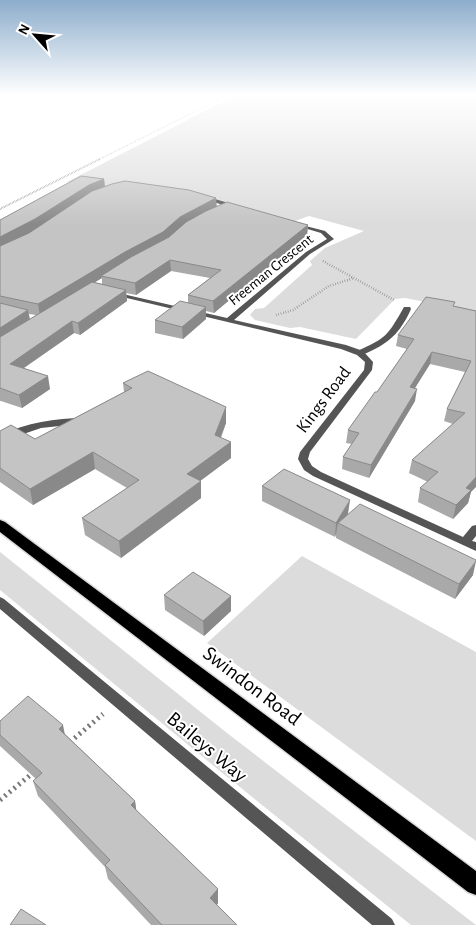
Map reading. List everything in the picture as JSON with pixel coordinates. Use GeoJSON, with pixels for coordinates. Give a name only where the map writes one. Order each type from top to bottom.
{"type":"FeatureCollection","features":[{"type":"Feature","properties":{"kind":"main road","name":"Swindon Road"},"geometry":{"type":"LineString","coordinates":[[0,525],[476,884]]}},
{"type":"Feature","properties":{"kind":"street"},"geometry":{"type":"LineString","coordinates":[[202,197],[240,208]]}},
{"type":"Feature","properties":{"kind":"street"},"geometry":{"type":"LineString","coordinates":[[221,210],[231,206]]}},
{"type":"Feature","properties":{"kind":"street","name":"Freeman Crescent"},"geometry":{"type":"LineString","coordinates":[[230,320],[304,256],[331,239],[322,232],[292,223]]}},
{"type":"Feature","properties":{"kind":"street","name":"Kings Road"},"geometry":{"type":"LineString","coordinates":[[103,292],[230,320],[343,347],[360,353],[369,362],[368,370],[305,452],[303,459],[308,468],[317,474],[471,544]]}},
{"type":"Feature","properties":{"kind":"street"},"geometry":{"type":"LineString","coordinates":[[360,353],[383,343],[398,330],[407,309]]}},
{"type":"Feature","properties":{"kind":"street"},"geometry":{"type":"LineString","coordinates":[[0,439],[13,432],[39,425],[68,420],[91,421]]}},
{"type":"Feature","properties":{"kind":"street"},"geometry":{"type":"LineString","coordinates":[[471,544],[476,529]]}},
{"type":"Feature","properties":{"kind":"street","name":"Baileys Way"},"geometry":{"type":"LineString","coordinates":[[0,602],[386,925]]}},
{"type":"Feature","properties":{"kind":"path"},"geometry":{"type":"LineString","coordinates":[[0,209],[142,138]]}},
{"type":"Feature","properties":{"kind":"path"},"geometry":{"type":"LineString","coordinates":[[304,256],[325,261],[397,301]]}},
{"type":"Feature","properties":{"kind":"path"},"geometry":{"type":"LineString","coordinates":[[275,315],[292,310],[329,286],[354,278]]}},
{"type":"Feature","properties":{"kind":"path"},"geometry":{"type":"LineString","coordinates":[[67,745],[119,701]]}},
{"type":"Feature","properties":{"kind":"path"},"geometry":{"type":"LineString","coordinates":[[0,800],[37,770]]}},
{"type":"Feature","properties":{"kind":"shaded area"},"geometry":{"type":"Polygon","coordinates":[[[152,138],[476,138],[476,312],[405,298],[395,299],[356,339],[255,320],[250,315],[255,309],[264,308],[312,265],[310,261],[325,248],[364,231],[309,216],[295,221],[198,194],[67,182],[152,138]]]}},
{"type":"Feature","properties":{"kind":"shaded area"},"geometry":{"type":"Polygon","coordinates":[[[0,552],[227,733],[476,925],[411,925],[0,590],[0,552]]]}},
{"type":"Feature","properties":{"kind":"shaded area"},"geometry":{"type":"Polygon","coordinates":[[[302,556],[476,652],[476,841],[207,643],[302,556]]]}},
{"type":"Feature","properties":{"kind":"building"},"geometry":{"type":"Polygon","coordinates":[[[81,176],[104,179],[89,185],[35,219],[0,237],[0,220],[81,176]]]}},
{"type":"Feature","properties":{"kind":"building"},"geometry":{"type":"Polygon","coordinates":[[[125,181],[189,190],[216,198],[180,217],[163,232],[125,252],[38,304],[0,296],[0,246],[29,233],[92,191],[125,181]]]}},
{"type":"Feature","properties":{"kind":"building"},"geometry":{"type":"Polygon","coordinates":[[[227,202],[308,225],[213,301],[188,295],[221,270],[170,260],[135,283],[101,276],[131,257],[169,237],[186,222],[227,202]]]}},
{"type":"Feature","properties":{"kind":"building"},"geometry":{"type":"Polygon","coordinates":[[[92,282],[126,290],[78,323],[72,321],[10,364],[48,376],[19,395],[0,388],[0,337],[92,282]]]}},
{"type":"Feature","properties":{"kind":"building"},"geometry":{"type":"Polygon","coordinates":[[[426,297],[455,302],[453,306],[476,311],[476,477],[466,488],[471,490],[456,505],[420,488],[438,472],[412,460],[465,413],[447,409],[471,361],[432,352],[410,387],[417,389],[371,465],[343,457],[359,433],[348,430],[414,339],[398,335],[426,297]]]}},
{"type":"Feature","properties":{"kind":"building"},"geometry":{"type":"Polygon","coordinates":[[[180,301],[206,307],[182,327],[155,320],[180,301]]]}},
{"type":"Feature","properties":{"kind":"building"},"geometry":{"type":"Polygon","coordinates":[[[0,303],[28,310],[0,328],[0,303]]]}},
{"type":"Feature","properties":{"kind":"building"},"geometry":{"type":"Polygon","coordinates":[[[148,371],[226,407],[215,435],[231,442],[187,474],[201,481],[119,541],[82,518],[139,480],[93,452],[30,489],[0,468],[0,431],[11,425],[35,439],[132,388],[123,383],[148,371]]]}},
{"type":"Feature","properties":{"kind":"building"},"geometry":{"type":"Polygon","coordinates":[[[284,469],[350,500],[336,523],[262,486],[284,469]]]}},
{"type":"Feature","properties":{"kind":"building"},"geometry":{"type":"Polygon","coordinates":[[[360,504],[476,561],[459,584],[338,523],[360,504]]]}},
{"type":"Feature","properties":{"kind":"building"},"geometry":{"type":"Polygon","coordinates":[[[193,572],[231,596],[203,621],[164,595],[193,572]]]}},
{"type":"Feature","properties":{"kind":"building"},"geometry":{"type":"Polygon","coordinates":[[[28,696],[63,725],[59,729],[135,801],[131,805],[218,889],[210,898],[237,925],[162,925],[105,865],[110,860],[33,781],[42,773],[0,735],[0,721],[28,696]]]}},
{"type":"Feature","properties":{"kind":"building"},"geometry":{"type":"Polygon","coordinates":[[[21,909],[46,925],[10,925],[21,909]]]}}]}
